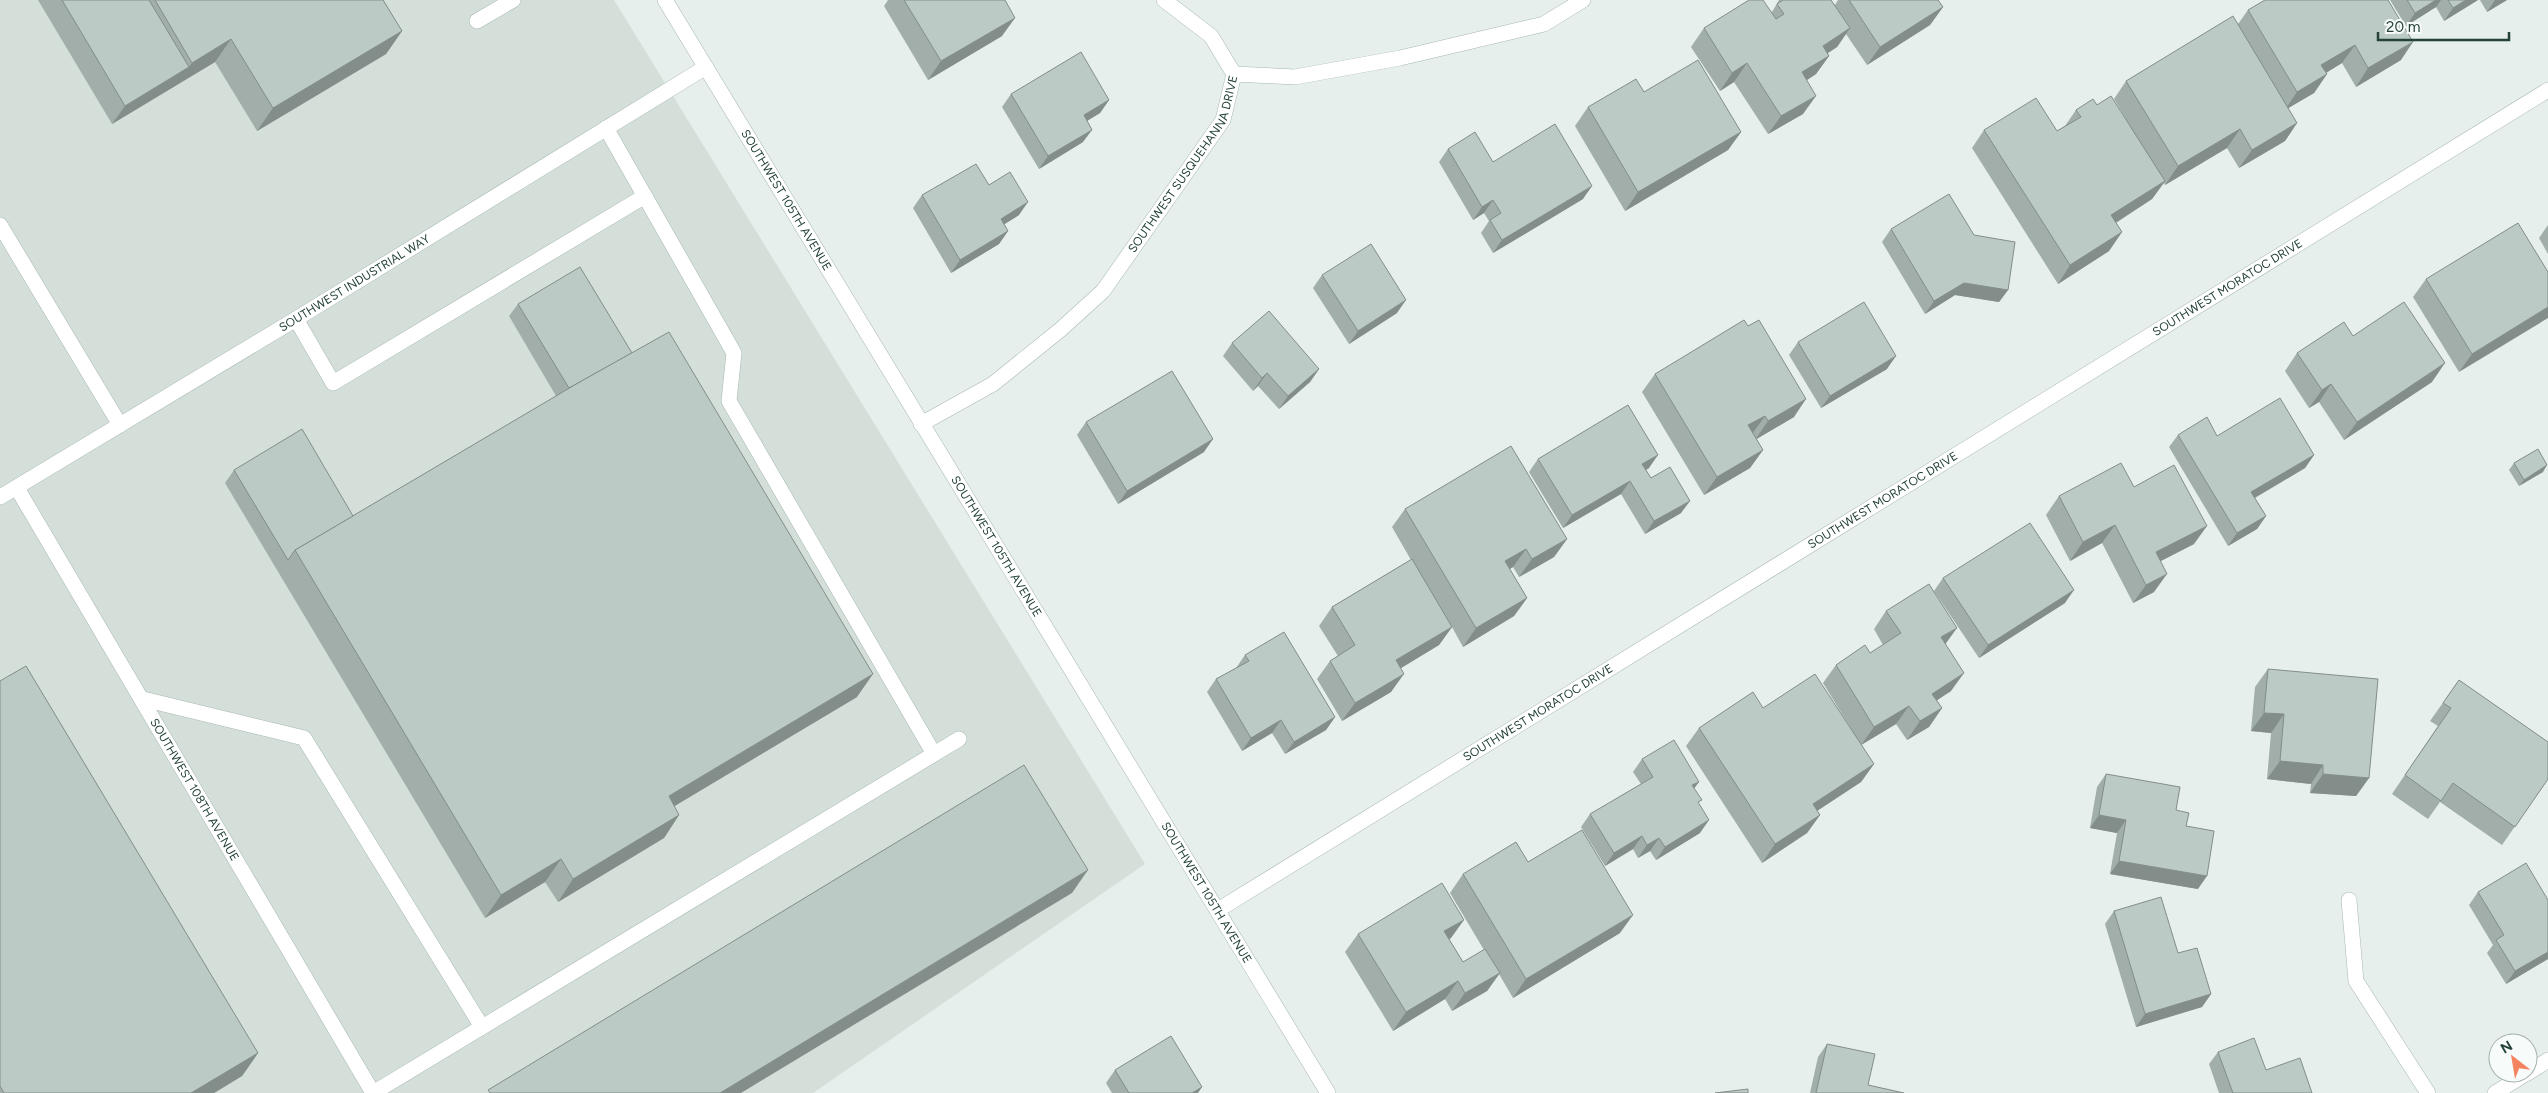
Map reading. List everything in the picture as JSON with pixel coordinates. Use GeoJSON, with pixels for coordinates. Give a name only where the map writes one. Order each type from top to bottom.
{"type":"FeatureCollection","features":[{"type":"Feature","properties":{"kind":"street"},"geometry":{"type":"LineString","coordinates":[[478,21],[513,0]]}},
{"type":"Feature","properties":{"kind":"street","name":"SOUTHWEST 105TH AVENUE"},"geometry":{"type":"LineString","coordinates":[[665,0],[1328,1093]]}},
{"type":"Feature","properties":{"kind":"street"},"geometry":{"type":"LineString","coordinates":[[1164,0],[1211,36],[1234,74]]}},
{"type":"Feature","properties":{"kind":"street","name":"SOUTHWEST SUSQUEHANNA DRIVE"},"geometry":{"type":"LineString","coordinates":[[921,424],[993,384],[1060,330],[1103,291],[1224,120],[1234,74],[1294,77],[1400,58],[1544,24],[1583,0]]}},
{"type":"Feature","properties":{"kind":"street","name":"SOUTHWEST INDUSTRIAL WAY"},"geometry":{"type":"LineString","coordinates":[[0,497],[296,319],[706,67]]}},
{"type":"Feature","properties":{"kind":"street","name":"SOUTHWEST MORATOC DRIVE"},"geometry":{"type":"LineString","coordinates":[[1218,910],[2548,90]]}},
{"type":"Feature","properties":{"kind":"street"},"geometry":{"type":"LineString","coordinates":[[606,128],[734,353],[729,401],[934,754]]}},
{"type":"Feature","properties":{"kind":"street"},"geometry":{"type":"LineString","coordinates":[[296,319],[333,384],[645,196]]}},
{"type":"Feature","properties":{"kind":"street"},"geometry":{"type":"LineString","coordinates":[[0,225],[120,425]]}},
{"type":"Feature","properties":{"kind":"street","name":"SOUTHWEST 108TH AVENUE"},"geometry":{"type":"LineString","coordinates":[[17,488],[373,1093]]}},
{"type":"Feature","properties":{"kind":"street"},"geometry":{"type":"LineString","coordinates":[[142,699],[304,738],[482,1027]]}},
{"type":"Feature","properties":{"kind":"street"},"geometry":{"type":"LineString","coordinates":[[373,1093],[959,739]]}},
{"type":"Feature","properties":{"kind":"street"},"geometry":{"type":"LineString","coordinates":[[2348,900],[2356,982],[2428,1093]]}},
{"type":"Feature","properties":{"kind":"street"},"geometry":{"type":"LineString","coordinates":[[2495,1093],[2512,1083]]}},
{"type":"Feature","properties":{"kind":"shaded area"},"geometry":{"type":"Polygon","coordinates":[[[0,0],[614,0],[1145,864],[813,1093],[0,1093],[0,0]]]}},
{"type":"Feature","properties":{"kind":"building"},"geometry":{"type":"Polygon","coordinates":[[[62,0],[149,0],[189,67],[125,106],[62,0]]]}},
{"type":"Feature","properties":{"kind":"building"},"geometry":{"type":"Polygon","coordinates":[[[155,0],[383,0],[402,31],[273,108],[231,39],[192,63],[155,0]]]}},
{"type":"Feature","properties":{"kind":"building"},"geometry":{"type":"Polygon","coordinates":[[[904,0],[1005,0],[1015,18],[941,61],[904,0]]]}},
{"type":"Feature","properties":{"kind":"building"},"geometry":{"type":"Polygon","coordinates":[[[1749,0],[1763,0],[1776,19],[1784,14],[1777,4],[1783,0],[1831,0],[1850,28],[1823,46],[1829,56],[1802,72],[1816,96],[1781,116],[1747,63],[1732,73],[1704,28],[1749,0]]]}},
{"type":"Feature","properties":{"kind":"building"},"geometry":{"type":"Polygon","coordinates":[[[1849,0],[1938,0],[1943,7],[1880,47],[1849,0]]]}},
{"type":"Feature","properties":{"kind":"building"},"geometry":{"type":"Polygon","coordinates":[[[2265,0],[2388,0],[2413,42],[2368,68],[2355,45],[2321,65],[2327,74],[2297,92],[2248,10],[2265,0]]]}},
{"type":"Feature","properties":{"kind":"building"},"geometry":{"type":"Polygon","coordinates":[[[2407,0],[2436,0],[2415,13],[2407,0]]]}},
{"type":"Feature","properties":{"kind":"building"},"geometry":{"type":"Polygon","coordinates":[[[2448,0],[2466,0],[2453,8],[2448,0]]]}},
{"type":"Feature","properties":{"kind":"building"},"geometry":{"type":"Polygon","coordinates":[[[2233,16],[2297,123],[2252,150],[2240,129],[2178,166],[2126,81],[2233,16]]]}},
{"type":"Feature","properties":{"kind":"building"},"geometry":{"type":"Polygon","coordinates":[[[1081,52],[1109,100],[1084,115],[1092,130],[1048,156],[1011,94],[1081,52]]]}},
{"type":"Feature","properties":{"kind":"building"},"geometry":{"type":"Polygon","coordinates":[[[1698,60],[1741,132],[1638,192],[1588,107],[1636,79],[1644,92],[1698,60]]]}},
{"type":"Feature","properties":{"kind":"building"},"geometry":{"type":"Polygon","coordinates":[[[2111,96],[2165,181],[2111,215],[2122,232],[2070,265],[1984,130],[2036,98],[2057,131],[2081,117],[2076,110],[2093,99],[2097,105],[2111,96]]]}},
{"type":"Feature","properties":{"kind":"building"},"geometry":{"type":"Polygon","coordinates":[[[1555,124],[1592,186],[1502,240],[1490,220],[1501,213],[1493,200],[1482,207],[1448,149],[1475,132],[1493,162],[1555,124]]]}},
{"type":"Feature","properties":{"kind":"building"},"geometry":{"type":"Polygon","coordinates":[[[976,164],[989,185],[1010,172],[1028,202],[1001,219],[1008,231],[960,260],[922,195],[976,164]]]}},
{"type":"Feature","properties":{"kind":"building"},"geometry":{"type":"Polygon","coordinates":[[[1949,194],[1974,235],[2015,242],[2008,290],[1964,283],[1934,301],[1891,229],[1949,194]]]}},
{"type":"Feature","properties":{"kind":"building"},"geometry":{"type":"Polygon","coordinates":[[[2518,223],[2548,272],[2548,307],[2472,354],[2426,279],[2518,223]]]}},
{"type":"Feature","properties":{"kind":"building"},"geometry":{"type":"Polygon","coordinates":[[[1371,244],[1406,300],[1358,331],[1322,275],[1371,244]]]}},
{"type":"Feature","properties":{"kind":"building"},"geometry":{"type":"Polygon","coordinates":[[[580,267],[632,353],[569,388],[518,304],[580,267]]]}},
{"type":"Feature","properties":{"kind":"building"},"geometry":{"type":"Polygon","coordinates":[[[1864,302],[1896,356],[1830,396],[1798,342],[1864,302]]]}},
{"type":"Feature","properties":{"kind":"building"},"geometry":{"type":"Polygon","coordinates":[[[2404,302],[2445,363],[2357,422],[2331,384],[2322,390],[2297,353],[2344,322],[2353,336],[2404,302]]]}},
{"type":"Feature","properties":{"kind":"building"},"geometry":{"type":"Polygon","coordinates":[[[1269,311],[1319,369],[1288,396],[1267,373],[1262,378],[1232,343],[1269,311]]]}},
{"type":"Feature","properties":{"kind":"building"},"geometry":{"type":"Polygon","coordinates":[[[1744,320],[1748,326],[1759,320],[1806,399],[1768,421],[1765,416],[1748,425],[1763,450],[1717,477],[1655,374],[1744,320]]]}},
{"type":"Feature","properties":{"kind":"building"},"geometry":{"type":"Polygon","coordinates":[[[669,332],[873,674],[669,796],[679,815],[573,879],[561,859],[501,895],[295,550],[578,383],[669,332]]]}},
{"type":"Feature","properties":{"kind":"building"},"geometry":{"type":"Polygon","coordinates":[[[1172,371],[1213,439],[1127,491],[1086,422],[1172,371]]]}},
{"type":"Feature","properties":{"kind":"building"},"geometry":{"type":"Polygon","coordinates":[[[2280,398],[2314,455],[2251,492],[2266,516],[2237,533],[2178,435],[2207,417],[2217,436],[2280,398]]]}},
{"type":"Feature","properties":{"kind":"building"},"geometry":{"type":"Polygon","coordinates":[[[1628,405],[1658,455],[1642,464],[1651,478],[1670,467],[1690,501],[1654,521],[1630,481],[1572,515],[1538,459],[1628,405]]]}},
{"type":"Feature","properties":{"kind":"building"},"geometry":{"type":"Polygon","coordinates":[[[302,429],[353,516],[295,550],[288,560],[234,470],[302,429]]]}},
{"type":"Feature","properties":{"kind":"building"},"geometry":{"type":"Polygon","coordinates":[[[1511,446],[1567,539],[1532,559],[1526,549],[1505,561],[1527,598],[1476,628],[1405,509],[1511,446]]]}},
{"type":"Feature","properties":{"kind":"building"},"geometry":{"type":"Polygon","coordinates":[[[2538,449],[2547,465],[2524,480],[2514,463],[2538,449]]]}},
{"type":"Feature","properties":{"kind":"building"},"geometry":{"type":"Polygon","coordinates":[[[2121,463],[2134,487],[2174,465],[2207,526],[2156,552],[2167,574],[2146,585],[2115,525],[2083,542],[2059,496],[2121,463]]]}},
{"type":"Feature","properties":{"kind":"building"},"geometry":{"type":"Polygon","coordinates":[[[2030,523],[2074,590],[1988,645],[1943,578],[2030,523]]]}},
{"type":"Feature","properties":{"kind":"building"},"geometry":{"type":"Polygon","coordinates":[[[1412,559],[1452,627],[1396,660],[1404,674],[1355,703],[1330,661],[1355,645],[1332,607],[1412,559]]]}},
{"type":"Feature","properties":{"kind":"building"},"geometry":{"type":"Polygon","coordinates":[[[1929,584],[1957,628],[1941,637],[1964,673],[1932,694],[1942,708],[1920,721],[1909,706],[1874,727],[1836,665],[1865,645],[1870,653],[1901,633],[1886,611],[1929,584]]]}},
{"type":"Feature","properties":{"kind":"building"},"geometry":{"type":"Polygon","coordinates":[[[1284,632],[1335,717],[1294,742],[1281,720],[1251,738],[1216,679],[1249,661],[1245,655],[1284,632]]]}},
{"type":"Feature","properties":{"kind":"building"},"geometry":{"type":"Polygon","coordinates":[[[26,666],[258,1053],[191,1093],[4,1093],[0,1086],[0,681],[26,666]]]}},
{"type":"Feature","properties":{"kind":"building"},"geometry":{"type":"Polygon","coordinates":[[[2268,669],[2378,679],[2369,778],[2323,774],[2323,765],[2280,761],[2284,714],[2264,713],[2268,669]]]}},
{"type":"Feature","properties":{"kind":"building"},"geometry":{"type":"Polygon","coordinates":[[[1815,674],[1874,764],[1813,804],[1820,815],[1775,844],[1699,728],[1753,692],[1763,708],[1815,674]]]}},
{"type":"Feature","properties":{"kind":"building"},"geometry":{"type":"Polygon","coordinates":[[[2459,680],[2548,742],[2548,779],[2515,827],[2453,783],[2441,801],[2405,775],[2451,708],[2443,703],[2459,680]]]}},
{"type":"Feature","properties":{"kind":"building"},"geometry":{"type":"Polygon","coordinates":[[[1674,740],[1699,782],[1692,785],[1702,800],[1698,802],[1709,820],[1665,847],[1659,838],[1647,845],[1642,836],[1614,853],[1590,814],[1653,777],[1642,759],[1674,740]]]}},
{"type":"Feature","properties":{"kind":"building"},"geometry":{"type":"Polygon","coordinates":[[[1024,765],[1088,870],[720,1093],[490,1093],[488,1090],[1024,765]]]}},
{"type":"Feature","properties":{"kind":"building"},"geometry":{"type":"Polygon","coordinates":[[[2106,774],[2180,787],[2176,810],[2189,813],[2186,826],[2214,831],[2207,876],[2119,861],[2126,820],[2099,815],[2106,774]]]}},
{"type":"Feature","properties":{"kind":"building"},"geometry":{"type":"Polygon","coordinates":[[[1582,830],[1633,915],[1526,979],[1463,874],[1516,842],[1528,862],[1582,830]]]}},
{"type":"Feature","properties":{"kind":"building"},"geometry":{"type":"Polygon","coordinates":[[[2526,863],[2548,900],[2548,952],[2515,971],[2496,940],[2504,935],[2478,892],[2526,863]]]}},
{"type":"Feature","properties":{"kind":"building"},"geometry":{"type":"Polygon","coordinates":[[[1442,883],[1464,920],[1444,931],[1463,962],[1485,949],[1500,973],[1465,993],[1458,981],[1406,1012],[1358,934],[1442,883]]]}},
{"type":"Feature","properties":{"kind":"building"},"geometry":{"type":"Polygon","coordinates":[[[2161,897],[2178,953],[2197,948],[2211,994],[2145,1014],[2114,911],[2161,897]]]}},
{"type":"Feature","properties":{"kind":"building"},"geometry":{"type":"Polygon","coordinates":[[[1171,1036],[1202,1087],[1192,1093],[1129,1093],[1115,1070],[1171,1036]]]}},
{"type":"Feature","properties":{"kind":"building"},"geometry":{"type":"Polygon","coordinates":[[[2254,1038],[2266,1070],[2300,1058],[2312,1093],[2233,1093],[2218,1052],[2254,1038]]]}},
{"type":"Feature","properties":{"kind":"building"},"geometry":{"type":"Polygon","coordinates":[[[1827,1044],[1875,1054],[1868,1085],[1904,1093],[1816,1093],[1827,1044]]]}},
{"type":"Feature","properties":{"kind":"building"},"geometry":{"type":"Polygon","coordinates":[[[1748,1089],[1748,1093],[1715,1093],[1748,1089]]]}}]}
